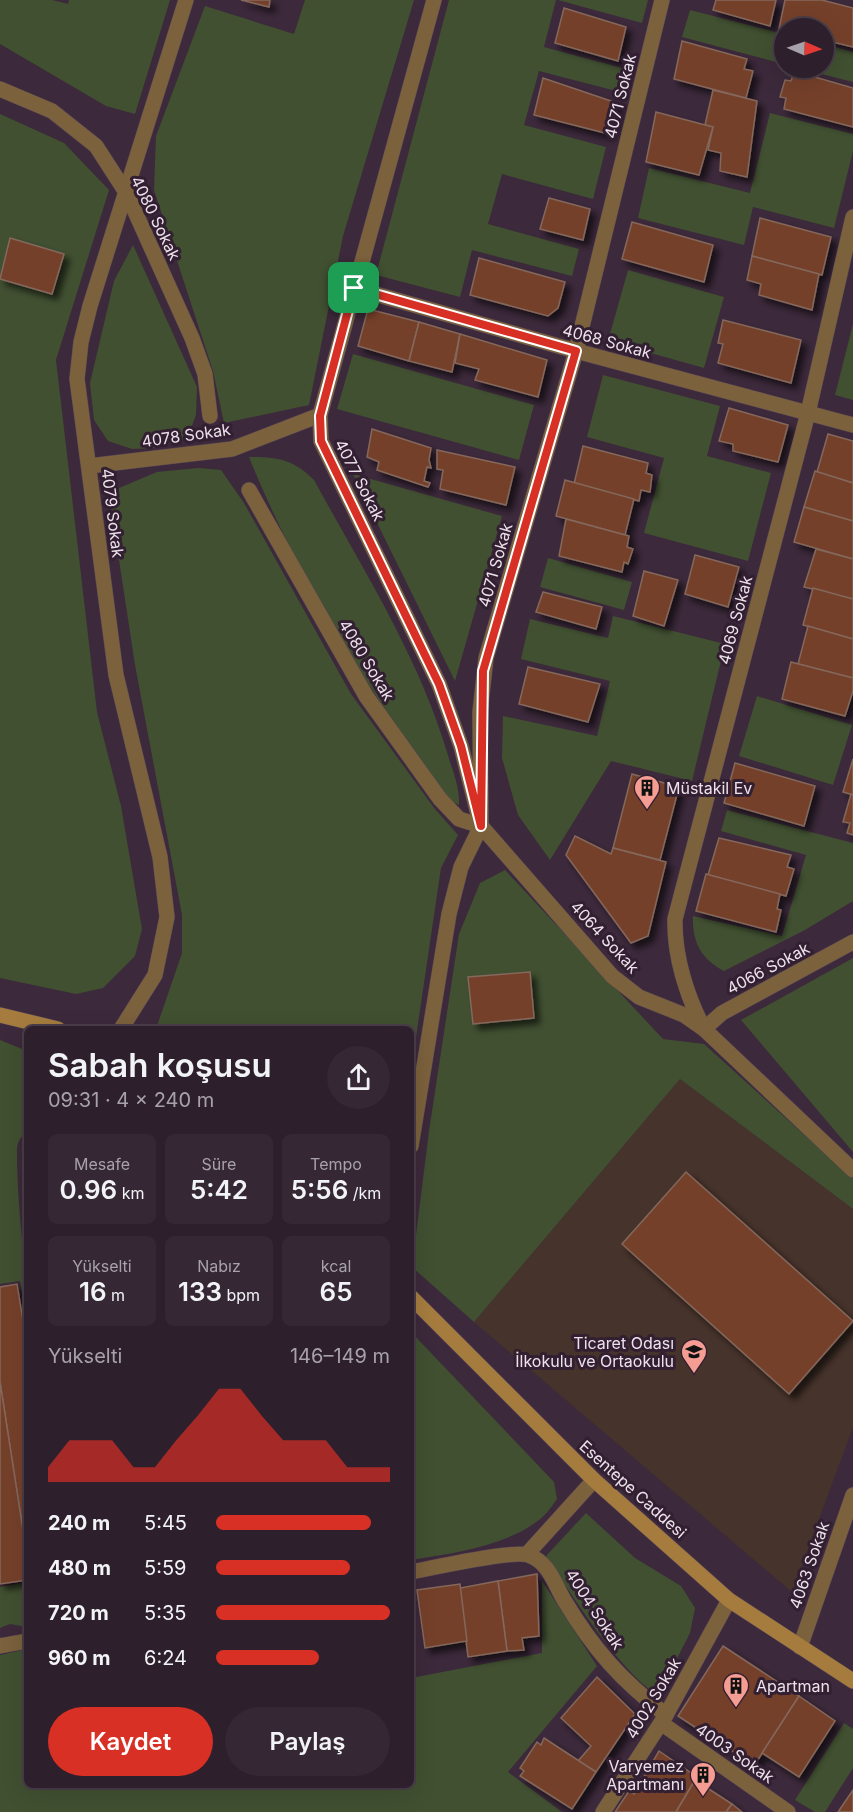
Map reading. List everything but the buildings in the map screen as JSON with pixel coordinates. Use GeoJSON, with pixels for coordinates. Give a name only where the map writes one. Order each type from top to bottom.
{"type":"FeatureCollection","features":[{"type":"Feature","properties":{"kind":"main road"},"geometry":{"type":"LineString","coordinates":[[0,1015],[46,1026]]}},
{"type":"Feature","properties":{"kind":"main road","name":"Esentepe Caddesi"},"geometry":{"type":"LineString","coordinates":[[414,1300],[594,1480],[729,1600],[853,1682]]}},
{"type":"Feature","properties":{"kind":"street","name":"4079 Sokak"},"geometry":{"type":"LineString","coordinates":[[123,1026],[155,975],[166,917],[160,857],[116,675],[77,379],[81,342],[186,0]]}},
{"type":"Feature","properties":{"kind":"street","name":"4077 Sokak"},"geometry":{"type":"LineString","coordinates":[[434,0],[320,416],[321,441],[330,464],[365,529],[439,684],[461,746],[481,826]]}},
{"type":"Feature","properties":{"kind":"street","name":"4071 Sokak"},"geometry":{"type":"LineString","coordinates":[[414,1128],[449,914],[461,867],[481,826],[480,723],[483,671],[576,351],[662,0]]}},
{"type":"Feature","properties":{"kind":"street","name":"4080 Sokak"},"geometry":{"type":"LineString","coordinates":[[0,89],[52,111],[96,146],[127,194],[192,338],[205,374],[210,416]]}},
{"type":"Feature","properties":{"kind":"street","name":"4069 Sokak"},"geometry":{"type":"LineString","coordinates":[[704,1029],[693,1009],[678,953],[675,919],[808,413],[853,217]]}},
{"type":"Feature","properties":{"kind":"street","name":"4068 Sokak"},"geometry":{"type":"LineString","coordinates":[[354,288],[576,351],[853,425]]}},
{"type":"Feature","properties":{"kind":"street","name":"4078 Sokak"},"geometry":{"type":"LineString","coordinates":[[89,466],[232,449],[320,416]]}},
{"type":"Feature","properties":{"kind":"street","name":"4080 Sokak"},"geometry":{"type":"LineString","coordinates":[[249,490],[366,696],[440,799],[459,819],[481,826]]}},
{"type":"Feature","properties":{"kind":"street","name":"4064 Sokak"},"geometry":{"type":"LineString","coordinates":[[481,826],[612,976],[639,996],[684,1015],[704,1029],[853,1170]]}},
{"type":"Feature","properties":{"kind":"street","name":"4066 Sokak"},"geometry":{"type":"LineString","coordinates":[[704,1029],[722,1013],[853,942]]}},
{"type":"Feature","properties":{"kind":"street"},"geometry":{"type":"LineString","coordinates":[[414,1571],[498,1556],[527,1554],[594,1480]]}},
{"type":"Feature","properties":{"kind":"street","name":"4063 Sokak"},"geometry":{"type":"LineString","coordinates":[[800,1647],[853,1496]]}},
{"type":"Feature","properties":{"kind":"street","name":"4004 Sokak"},"geometry":{"type":"LineString","coordinates":[[527,1554],[544,1565],[555,1579],[563,1598],[600,1654],[664,1719]]}},
{"type":"Feature","properties":{"kind":"street","name":"4002 Sokak"},"geometry":{"type":"LineString","coordinates":[[603,1812],[664,1719],[729,1600]]}},
{"type":"Feature","properties":{"kind":"street"},"geometry":{"type":"LineString","coordinates":[[0,1646],[24,1642]]}},
{"type":"Feature","properties":{"kind":"street","name":"4003 Sokak"},"geometry":{"type":"LineString","coordinates":[[664,1719],[788,1812]]}},
{"type":"Feature","properties":{"kind":"shaded area","name":"Ticaret Odası İlkokulu ve Ortaokulu"},"geometry":{"type":"Polygon","coordinates":[[[680,1079],[853,1209],[853,1427],[792,1592],[474,1322],[680,1079]]]}},
{"type":"Feature","properties":{"kind":"green space"},"geometry":{"type":"Polygon","coordinates":[[[0,0],[52,0],[68,4],[69,0],[170,0],[135,114],[106,106],[0,44],[0,0]]]}},
{"type":"Feature","properties":{"kind":"green space"},"geometry":{"type":"Polygon","coordinates":[[[305,0],[414,0],[343,236],[309,405],[224,423],[213,371],[154,190],[156,136],[205,6],[294,34],[305,0]]]}},
{"type":"Feature","properties":{"kind":"green space"},"geometry":{"type":"Polygon","coordinates":[[[449,0],[556,0],[544,47],[626,69],[620,92],[539,71],[524,125],[606,147],[593,199],[502,174],[488,224],[579,249],[572,276],[472,250],[460,297],[376,275],[449,0]]]}},
{"type":"Feature","properties":{"kind":"green space"},"geometry":{"type":"Polygon","coordinates":[[[558,0],[648,0],[642,23],[558,0]]]}},
{"type":"Feature","properties":{"kind":"green space"},"geometry":{"type":"Polygon","coordinates":[[[690,10],[774,31],[774,61],[682,37],[690,10]]]}},
{"type":"Feature","properties":{"kind":"green space"},"geometry":{"type":"Polygon","coordinates":[[[834,47],[853,52],[853,82],[834,77],[834,47]]]}},
{"type":"Feature","properties":{"kind":"green space"},"geometry":{"type":"Polygon","coordinates":[[[770,113],[853,134],[853,151],[834,228],[753,207],[744,245],[638,218],[649,168],[750,193],[770,113]]]}},
{"type":"Feature","properties":{"kind":"green space"},"geometry":{"type":"Polygon","coordinates":[[[0,114],[64,143],[109,190],[56,360],[97,712],[121,806],[142,929],[135,956],[103,988],[76,994],[0,978],[0,114]]]}},
{"type":"Feature","properties":{"kind":"green space"},"geometry":{"type":"Polygon","coordinates":[[[133,245],[197,387],[196,415],[187,439],[153,448],[132,449],[108,441],[94,420],[90,383],[114,281],[133,245]]]}},
{"type":"Feature","properties":{"kind":"green space"},"geometry":{"type":"Polygon","coordinates":[[[628,270],[724,297],[704,368],[608,341],[628,270]]]}},
{"type":"Feature","properties":{"kind":"green space"},"geometry":{"type":"Polygon","coordinates":[[[853,324],[853,400],[835,395],[853,324]]]}},
{"type":"Feature","properties":{"kind":"green space"},"geometry":{"type":"Polygon","coordinates":[[[353,354],[534,405],[519,460],[337,409],[353,354]]]}},
{"type":"Feature","properties":{"kind":"green space"},"geometry":{"type":"Polygon","coordinates":[[[603,375],[720,406],[707,456],[771,473],[748,561],[644,533],[664,458],[587,437],[603,375]]]}},
{"type":"Feature","properties":{"kind":"green space"},"geometry":{"type":"Polygon","coordinates":[[[249,457],[292,463],[314,480],[388,613],[421,681],[453,771],[459,805],[443,797],[362,674],[289,546],[249,457]]]}},
{"type":"Feature","properties":{"kind":"green space"},"geometry":{"type":"Polygon","coordinates":[[[198,468],[221,470],[244,503],[351,694],[435,809],[458,835],[441,868],[414,1051],[414,1026],[157,1026],[182,953],[182,915],[135,665],[111,507],[119,488],[157,472],[198,468]]]}},
{"type":"Feature","properties":{"kind":"green space"},"geometry":{"type":"Polygon","coordinates":[[[353,474],[502,516],[455,681],[353,474]]]}},
{"type":"Feature","properties":{"kind":"green space"},"geometry":{"type":"Polygon","coordinates":[[[548,558],[632,582],[624,610],[540,587],[548,558]]]}},
{"type":"Feature","properties":{"kind":"green space"},"geometry":{"type":"Polygon","coordinates":[[[613,616],[725,644],[692,781],[611,761],[550,860],[518,815],[502,758],[503,716],[597,736],[610,681],[521,659],[530,619],[608,638],[613,616]]]}},
{"type":"Feature","properties":{"kind":"green space"},"geometry":{"type":"Polygon","coordinates":[[[757,696],[852,725],[833,785],[739,756],[757,696]]]}},
{"type":"Feature","properties":{"kind":"green space"},"geometry":{"type":"Polygon","coordinates":[[[727,810],[853,843],[853,901],[805,930],[724,971],[709,961],[696,942],[693,916],[782,936],[806,855],[721,831],[727,810]]]}},
{"type":"Feature","properties":{"kind":"green space"},"geometry":{"type":"Polygon","coordinates":[[[505,870],[663,1039],[704,1044],[853,1179],[853,1209],[680,1079],[474,1322],[414,1269],[414,1251],[429,1131],[459,934],[480,883],[505,870]]]}},
{"type":"Feature","properties":{"kind":"green space"},"geometry":{"type":"Polygon","coordinates":[[[853,958],[853,1152],[741,1020],[853,958]]]}},
{"type":"Feature","properties":{"kind":"green space"},"geometry":{"type":"Polygon","coordinates":[[[0,1040],[24,1050],[24,1133],[19,1141],[17,1153],[24,1307],[20,1281],[0,1284],[0,1040]]]}},
{"type":"Feature","properties":{"kind":"green space"},"geometry":{"type":"Polygon","coordinates":[[[414,1335],[554,1482],[557,1499],[542,1518],[510,1537],[444,1555],[414,1560],[414,1335]]]}},
{"type":"Feature","properties":{"kind":"green space"},"geometry":{"type":"Polygon","coordinates":[[[586,1513],[635,1558],[681,1586],[695,1608],[690,1633],[658,1696],[628,1669],[613,1651],[546,1556],[586,1513]]]}},
{"type":"Feature","properties":{"kind":"green space"},"geometry":{"type":"Polygon","coordinates":[[[542,1581],[597,1666],[508,1772],[562,1812],[0,1812],[0,1655],[24,1650],[24,1788],[414,1788],[414,1677],[542,1653],[542,1581]]]}},
{"type":"Feature","properties":{"kind":"green space"},"geometry":{"type":"Polygon","coordinates":[[[24,1583],[24,1626],[10,1624],[0,1628],[0,1587],[24,1583]]]}},
{"type":"Feature","properties":{"kind":"green space"},"geometry":{"type":"Polygon","coordinates":[[[844,1723],[853,1729],[853,1768],[825,1812],[815,1812],[795,1800],[844,1723]]]}},
{"type":"Feature","properties":{"kind":"place","name":"Müstakil Ev"},"geometry":{"type":"Point","coordinates":[647,811]}},
{"type":"Feature","properties":{"kind":"place","name":"Ticaret Odası İlkokulu ve Ortaokulu"},"geometry":{"type":"Point","coordinates":[694,1375]}},
{"type":"Feature","properties":{"kind":"place","name":"Apartman"},"geometry":{"type":"Point","coordinates":[736,1709]}},
{"type":"Feature","properties":{"kind":"place","name":"Varyemez Apartmanı"},"geometry":{"type":"Point","coordinates":[703,1798]}},
{"type":"Feature","properties":{"kind":"route"},"geometry":{"type":"LineString","coordinates":[[354,288],[576,351],[483,671],[480,712],[481,826],[461,746],[439,684],[365,529],[330,464],[321,441],[320,416],[354,288]]}}]}
